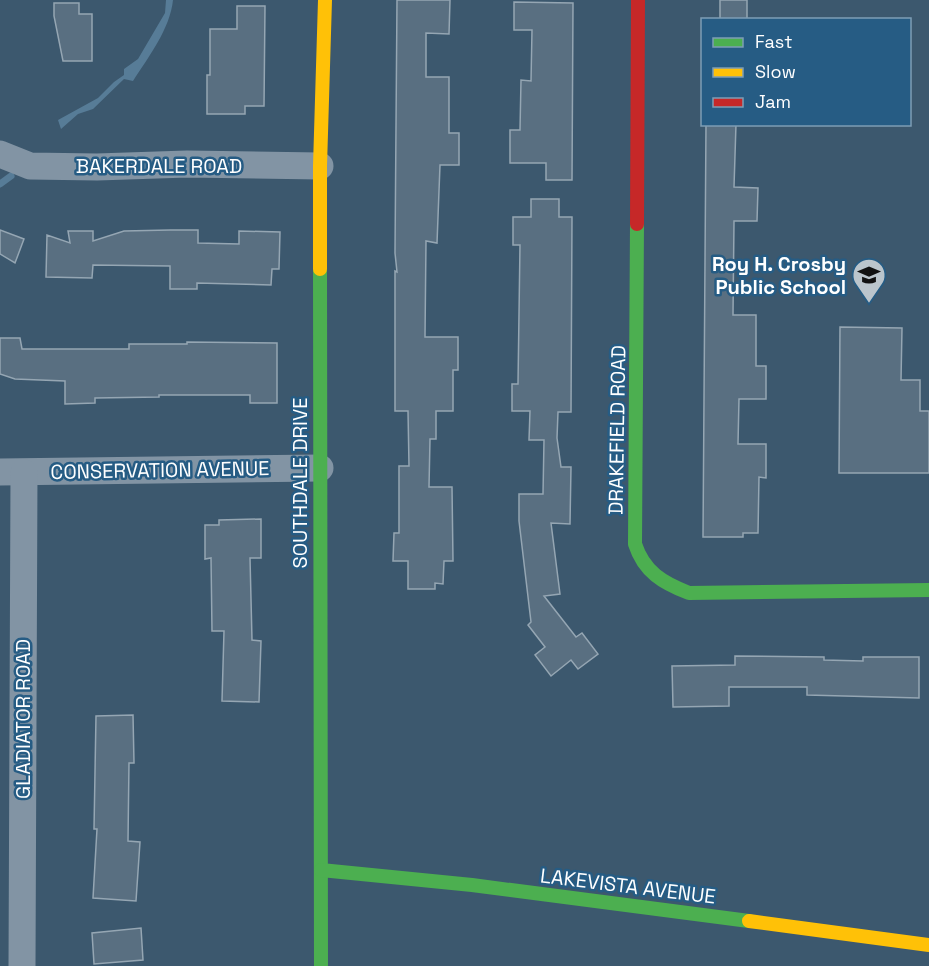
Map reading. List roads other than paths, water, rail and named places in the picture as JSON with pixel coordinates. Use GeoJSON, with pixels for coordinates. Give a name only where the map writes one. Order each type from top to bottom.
{"type":"FeatureCollection","features":[{"type":"Feature","properties":{"kind":"street","name":"SOUTHDALE DRIVE"},"geometry":{"type":"LineString","coordinates":[[321,966],[320,166],[325,0]]}},
{"type":"Feature","properties":{"kind":"street","name":"DRAKEFIELD ROAD"},"geometry":{"type":"LineString","coordinates":[[638,0],[635,544],[638,556],[654,576],[669,586],[689,593],[929,590]]}},
{"type":"Feature","properties":{"kind":"street","name":"BAKERDALE ROAD"},"geometry":{"type":"LineString","coordinates":[[0,154],[30,166],[187,164],[320,166]]}},
{"type":"Feature","properties":{"kind":"street","name":"CONSERVATION AVENUE"},"geometry":{"type":"LineString","coordinates":[[12,472],[320,468]]}},
{"type":"Feature","properties":{"kind":"street","name":"GLADIATOR ROAD"},"geometry":{"type":"LineString","coordinates":[[12,472],[22,966]]}},
{"type":"Feature","properties":{"kind":"street","name":"LAKEVISTA AVENUE"},"geometry":{"type":"LineString","coordinates":[[321,870],[472,885],[929,945]]}},
{"type":"Feature","properties":{"kind":"water"},"geometry":{"type":"Polygon","coordinates":[[[166,0],[173,0],[168,21],[158,42],[133,81],[124,79],[93,109],[78,114],[61,129],[58,120],[98,98],[124,75],[124,69],[138,59],[165,13],[166,0]]]}},
{"type":"Feature","properties":{"kind":"waterway"},"geometry":{"type":"LineString","coordinates":[[0,184],[11,176]]}},
{"type":"Feature","properties":{"kind":"place","name":"Roy H. Crosby Public School"},"geometry":{"type":"Point","coordinates":[869,304]}}]}
